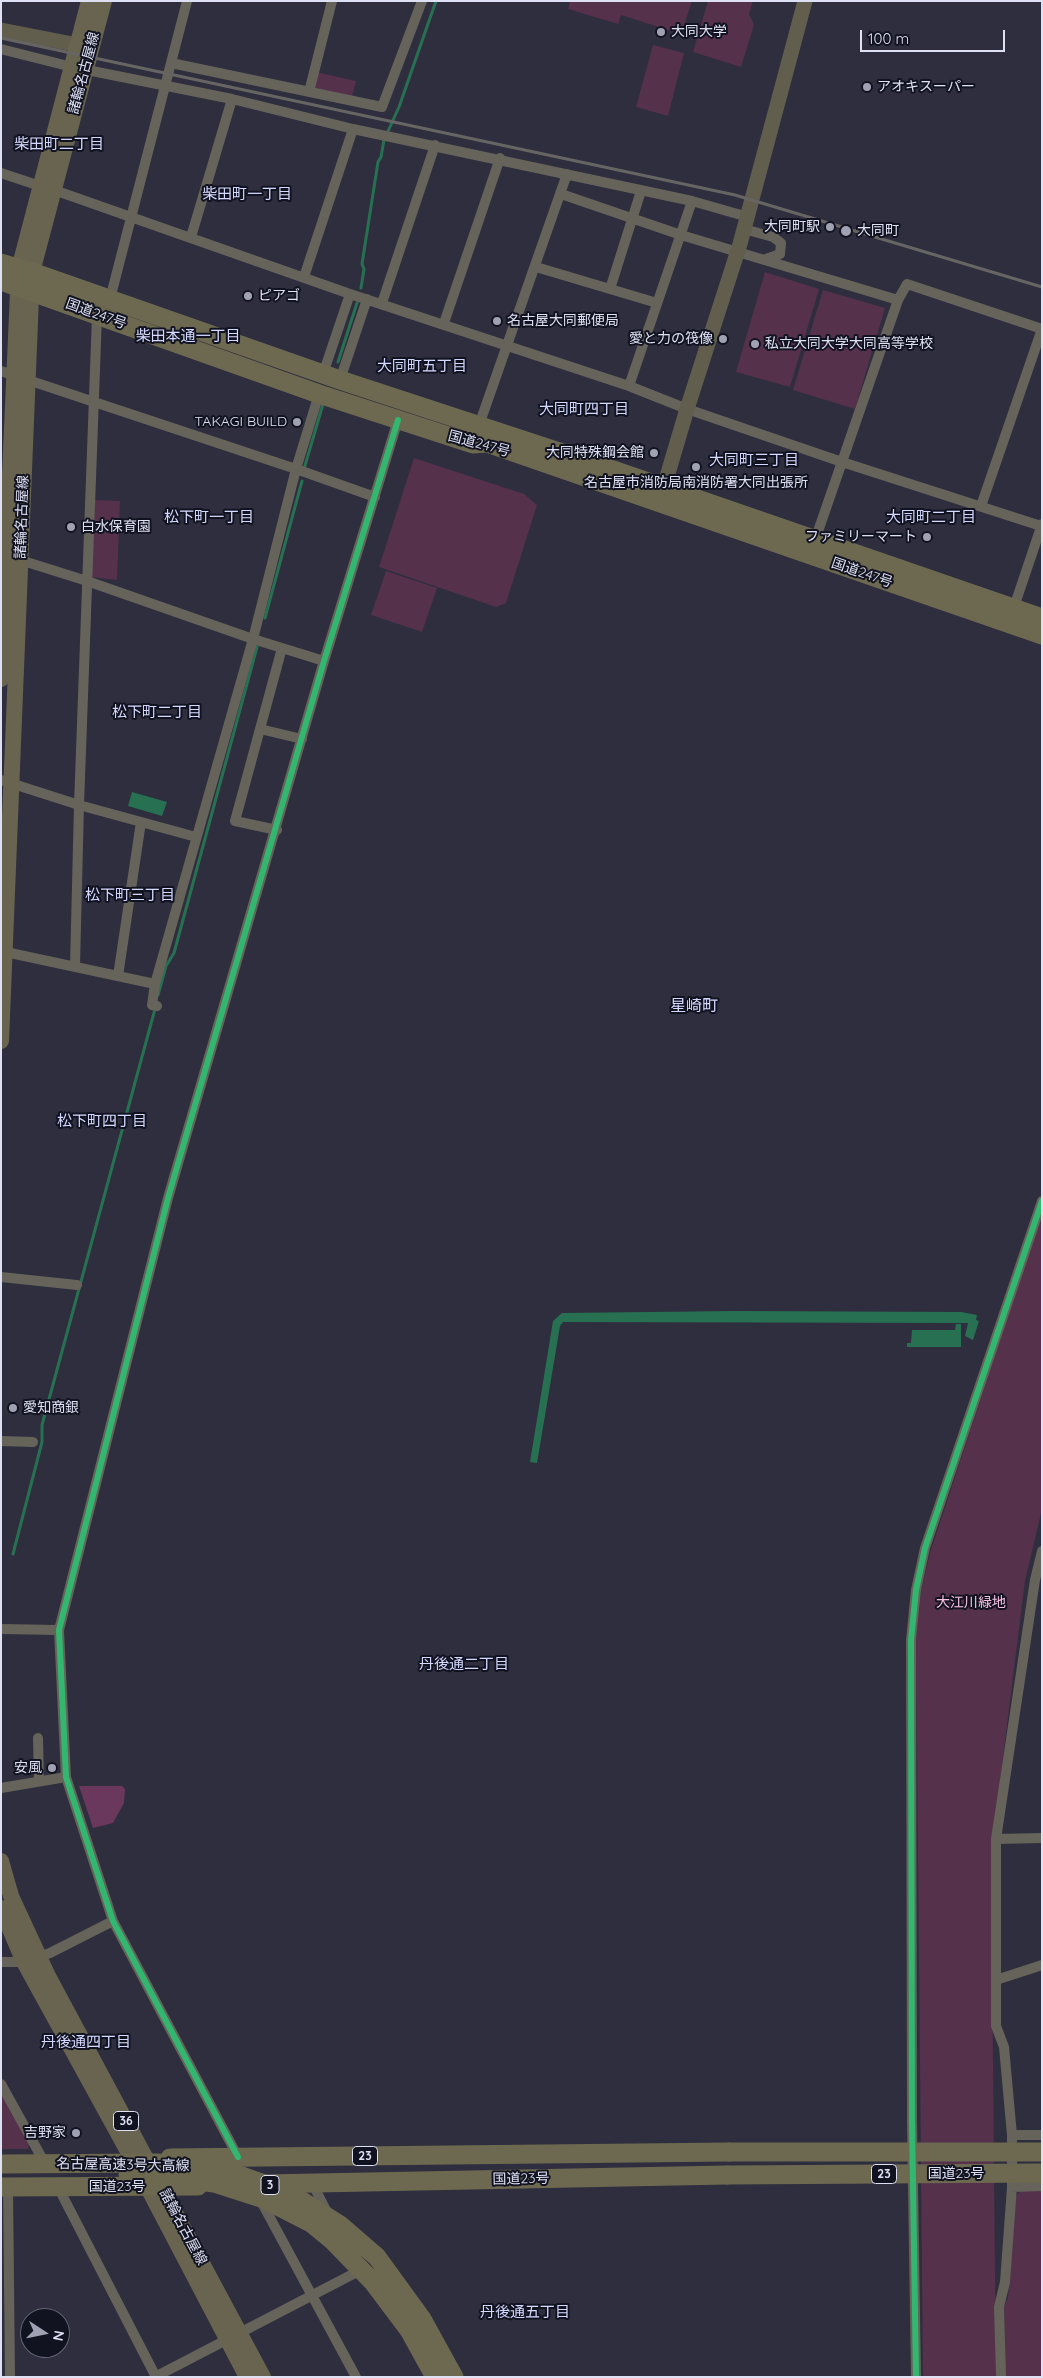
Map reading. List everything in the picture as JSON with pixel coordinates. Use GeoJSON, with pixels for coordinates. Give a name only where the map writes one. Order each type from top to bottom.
{"type":"FeatureCollection","features":[{"type":"Feature","properties":{"kind":"highway","name":"国道247号"},"geometry":{"type":"LineString","coordinates":[[17,277],[110,299],[332,377],[480,425],[662,496],[1011,616],[1042,618]]}},
{"type":"Feature","properties":{"kind":"highway","name":"国道247号"},"geometry":{"type":"LineString","coordinates":[[17,277],[98,315],[319,394],[473,444],[486,444],[815,540],[1011,616],[1042,635]]}},
{"type":"Feature","properties":{"kind":"highway","name":"国道23号"},"geometry":{"type":"LineString","coordinates":[[1,2163],[138,2158],[728,2152],[1042,2152]]}},
{"type":"Feature","properties":{"kind":"highway","name":"名古屋高速3号大高線"},"geometry":{"type":"LineString","coordinates":[[1,2163],[156,2163],[184,2165],[239,2175],[292,2194],[340,2225],[376,2257],[422,2319],[454,2377]]}},
{"type":"Feature","properties":{"kind":"highway","name":"国道23号"},"geometry":{"type":"LineString","coordinates":[[3,2184],[58,2187],[155,2188],[253,2184],[727,2175],[1042,2173]]}},
{"type":"Feature","properties":{"kind":"highway","name":"名古屋高速3号大高線"},"geometry":{"type":"LineString","coordinates":[[3,2184],[130,2175],[214,2183],[264,2198],[312,2223],[333,2241],[373,2282],[408,2330],[433,2377]]}},
{"type":"Feature","properties":{"kind":"main road","name":"諸輪名古屋線"},"geometry":{"type":"LineString","coordinates":[[79,68],[78,45],[89,1]]}},
{"type":"Feature","properties":{"kind":"main road","name":"諸輪名古屋線"},"geometry":{"type":"LineString","coordinates":[[1,1041],[9,556],[17,277],[47,188],[79,68],[104,1]]}},
{"type":"Feature","properties":{"kind":"main road","name":"諸輪名古屋線"},"geometry":{"type":"LineString","coordinates":[[1,679],[9,556]]}},
{"type":"Feature","properties":{"kind":"main road","name":"諸輪名古屋線"},"geometry":{"type":"LineString","coordinates":[[1,1861],[32,1959]]}},
{"type":"Feature","properties":{"kind":"main road","name":"諸輪名古屋線"},"geometry":{"type":"LineString","coordinates":[[1,1908],[32,1959],[234,2337],[263,2377]]}},
{"type":"Feature","properties":{"kind":"main road","name":"諸輪名古屋線"},"geometry":{"type":"LineString","coordinates":[[234,2337],[247,2377]]}},
{"type":"Feature","properties":{"kind":"street"},"geometry":{"type":"LineString","coordinates":[[110,299],[187,1]]}},
{"type":"Feature","properties":{"kind":"street"},"geometry":{"type":"LineString","coordinates":[[309,92],[332,1]]}},
{"type":"Feature","properties":{"kind":"street"},"geometry":{"type":"LineString","coordinates":[[171,63],[382,107],[422,1]]}},
{"type":"Feature","properties":{"kind":"street"},"geometry":{"type":"LineString","coordinates":[[662,496],[687,409],[738,252],[805,1]]}},
{"type":"Feature","properties":{"kind":"street"},"geometry":{"type":"LineString","coordinates":[[1,30],[78,45]]}},
{"type":"Feature","properties":{"kind":"street"},"geometry":{"type":"LineString","coordinates":[[1,49],[165,87],[232,99],[353,129],[500,158],[692,201],[746,223],[781,243],[780,254],[765,259]]}},
{"type":"Feature","properties":{"kind":"street"},"geometry":{"type":"LineString","coordinates":[[190,237],[232,99]]}},
{"type":"Feature","properties":{"kind":"street"},"geometry":{"type":"LineString","coordinates":[[304,277],[353,129]]}},
{"type":"Feature","properties":{"kind":"street"},"geometry":{"type":"LineString","coordinates":[[382,303],[435,146]]}},
{"type":"Feature","properties":{"kind":"street"},"geometry":{"type":"LineString","coordinates":[[444,324],[500,158]]}},
{"type":"Feature","properties":{"kind":"street"},"geometry":{"type":"LineString","coordinates":[[1,172],[350,294],[629,386],[687,409],[842,462],[1041,525],[1011,616]]}},
{"type":"Feature","properties":{"kind":"street"},"geometry":{"type":"LineString","coordinates":[[473,444],[567,174]]}},
{"type":"Feature","properties":{"kind":"street"},"geometry":{"type":"LineString","coordinates":[[610,289],[641,191]]}},
{"type":"Feature","properties":{"kind":"street"},"geometry":{"type":"LineString","coordinates":[[561,194],[681,235],[898,300]]}},
{"type":"Feature","properties":{"kind":"street"},"geometry":{"type":"LineString","coordinates":[[629,386],[692,201]]}},
{"type":"Feature","properties":{"kind":"street"},"geometry":{"type":"LineString","coordinates":[[536,267],[658,303]]}},
{"type":"Feature","properties":{"kind":"street"},"geometry":{"type":"LineString","coordinates":[[815,540],[898,300],[907,284],[1042,329],[981,506]]}},
{"type":"Feature","properties":{"kind":"street"},"geometry":{"type":"LineString","coordinates":[[332,377],[350,294]]}},
{"type":"Feature","properties":{"kind":"street"},"geometry":{"type":"LineString","coordinates":[[332,377],[367,299]]}},
{"type":"Feature","properties":{"kind":"street"},"geometry":{"type":"LineString","coordinates":[[75,966],[79,805],[98,315]]}},
{"type":"Feature","properties":{"kind":"street"},"geometry":{"type":"LineString","coordinates":[[14,375],[96,401],[375,497]]}},
{"type":"Feature","properties":{"kind":"street"},"geometry":{"type":"LineString","coordinates":[[156,1006],[152,1005],[155,984],[253,639],[296,469],[319,394]]}},
{"type":"Feature","properties":{"kind":"street"},"geometry":{"type":"LineString","coordinates":[[238,2157],[113,1921],[66,1777],[59,1630],[168,1198],[324,660],[398,420]]}},
{"type":"Feature","properties":{"kind":"street"},"geometry":{"type":"LineString","coordinates":[[9,556],[253,639],[324,660]]}},
{"type":"Feature","properties":{"kind":"street"},"geometry":{"type":"LineString","coordinates":[[276,830],[235,821],[282,648]]}},
{"type":"Feature","properties":{"kind":"street"},"geometry":{"type":"LineString","coordinates":[[260,729],[302,739]]}},
{"type":"Feature","properties":{"kind":"street"},"geometry":{"type":"LineString","coordinates":[[6,781],[79,805],[196,837]]}},
{"type":"Feature","properties":{"kind":"street"},"geometry":{"type":"LineString","coordinates":[[118,976],[141,822]]}},
{"type":"Feature","properties":{"kind":"street"},"geometry":{"type":"LineString","coordinates":[[3,951],[155,984]]}},
{"type":"Feature","properties":{"kind":"street"},"geometry":{"type":"LineString","coordinates":[[916,2377],[912,2122],[911,1640],[916,1590],[925,1548],[1042,1201]]}},
{"type":"Feature","properties":{"kind":"street"},"geometry":{"type":"LineString","coordinates":[[1,1277],[77,1285]]}},
{"type":"Feature","properties":{"kind":"street"},"geometry":{"type":"LineString","coordinates":[[1,1441],[33,1442]]}},
{"type":"Feature","properties":{"kind":"street"},"geometry":{"type":"LineString","coordinates":[[1001,2377],[999,2307],[1005,2282],[1012,2187],[1012,2135],[1004,2047],[996,2026],[996,1839],[1039,1580],[1042,1551]]}},
{"type":"Feature","properties":{"kind":"street"},"geometry":{"type":"LineString","coordinates":[[1,1629],[59,1630]]}},
{"type":"Feature","properties":{"kind":"street"},"geometry":{"type":"LineString","coordinates":[[38,1738],[39,1781]]}},
{"type":"Feature","properties":{"kind":"street"},"geometry":{"type":"LineString","coordinates":[[1,1788],[66,1777]]}},
{"type":"Feature","properties":{"kind":"street"},"geometry":{"type":"LineString","coordinates":[[996,1839],[1042,1838]]}},
{"type":"Feature","properties":{"kind":"street"},"geometry":{"type":"LineString","coordinates":[[1,1962],[32,1959],[113,1921]]}},
{"type":"Feature","properties":{"kind":"street"},"geometry":{"type":"LineString","coordinates":[[996,1980],[1042,1965]]}},
{"type":"Feature","properties":{"kind":"street"},"geometry":{"type":"LineString","coordinates":[[1,2084],[43,2160]]}},
{"type":"Feature","properties":{"kind":"street"},"geometry":{"type":"LineString","coordinates":[[1012,2135],[1042,2135]]}},
{"type":"Feature","properties":{"kind":"street"},"geometry":{"type":"LineString","coordinates":[[312,2183],[357,2272],[388,2305],[402,2324],[433,2377]]}},
{"type":"Feature","properties":{"kind":"street"},"geometry":{"type":"LineString","coordinates":[[3,2184],[10,2377]]}},
{"type":"Feature","properties":{"kind":"street"},"geometry":{"type":"LineString","coordinates":[[253,2184],[356,2377]]}},
{"type":"Feature","properties":{"kind":"street"},"geometry":{"type":"LineString","coordinates":[[1012,2187],[1042,2186]]}},
{"type":"Feature","properties":{"kind":"street"},"geometry":{"type":"LineString","coordinates":[[58,2187],[156,2377],[357,2272]]}},
{"type":"Feature","properties":{"kind":"green space"},"geometry":{"type":"Polygon","coordinates":[[[570,1],[692,1],[681,34],[621,15],[618,24],[568,9],[570,1]]]}},
{"type":"Feature","properties":{"kind":"green space"},"geometry":{"type":"Polygon","coordinates":[[[708,1],[753,1],[749,14],[754,25],[741,67],[693,52],[708,1]]]}},
{"type":"Feature","properties":{"kind":"green space"},"geometry":{"type":"Polygon","coordinates":[[[653,45],[684,53],[668,116],[636,107],[653,45]]]}},
{"type":"Feature","properties":{"kind":"green space"},"geometry":{"type":"Polygon","coordinates":[[[316,72],[356,81],[352,97],[312,87],[316,72]]]}},
{"type":"Feature","properties":{"kind":"green space"},"geometry":{"type":"Polygon","coordinates":[[[765,272],[819,289],[790,387],[736,372],[765,272]]]}},
{"type":"Feature","properties":{"kind":"green space"},"geometry":{"type":"Polygon","coordinates":[[[823,290],[885,308],[855,409],[793,390],[823,290]]]}},
{"type":"Feature","properties":{"kind":"green space"},"geometry":{"type":"Polygon","coordinates":[[[414,458],[524,494],[537,505],[506,603],[496,607],[379,567],[414,458]]]}},
{"type":"Feature","properties":{"kind":"green space"},"geometry":{"type":"Polygon","coordinates":[[[95,500],[120,501],[117,580],[91,577],[95,500]]]}},
{"type":"Feature","properties":{"kind":"green space"},"geometry":{"type":"Polygon","coordinates":[[[386,571],[437,588],[422,632],[371,615],[386,571]]]}},
{"type":"Feature","properties":{"kind":"green space","name":"大江川緑地"},"geometry":{"type":"Polygon","coordinates":[[[1042,1213],[1042,1509],[1025,1581],[991,1853],[996,2377],[923,2377],[916,1641],[921,1591],[930,1553],[1042,1213]]]}},
{"type":"Feature","properties":{"kind":"green space"},"geometry":{"type":"Polygon","coordinates":[[[1,2091],[29,2142],[28,2149],[1,2149],[1,2091]]]}},
{"type":"Feature","properties":{"kind":"green space"},"geometry":{"type":"Polygon","coordinates":[[[1042,2190],[1042,2377],[1005,2377],[1004,2307],[1008,2298],[1016,2196],[1020,2191],[1042,2190]]]}},
{"type":"Feature","properties":{"kind":"shaded area"},"geometry":{"type":"Polygon","coordinates":[[[132,792],[167,802],[162,816],[128,806],[132,792]]]}},
{"type":"Feature","properties":{"kind":"shaded area"},"geometry":{"type":"Polygon","coordinates":[[[736,1311],[961,1312],[977,1315],[976,1320],[979,1321],[973,1340],[965,1336],[968,1323],[563,1322],[560,1326],[537,1463],[530,1462],[553,1321],[562,1313],[736,1311]]]}},
{"type":"Feature","properties":{"kind":"shaded area"},"geometry":{"type":"Polygon","coordinates":[[[956,1324],[961,1324],[961,1347],[907,1347],[907,1343],[911,1343],[912,1330],[955,1330],[956,1324]]]}},
{"type":"Feature","properties":{"kind":"shaded area"},"geometry":{"type":"Polygon","coordinates":[[[79,1786],[122,1786],[125,1789],[124,1803],[113,1823],[93,1828],[79,1786]]]}},
{"type":"Feature","properties":{"kind":"waterway"},"geometry":{"type":"LineString","coordinates":[[361,288],[364,269],[362,264],[378,162],[381,157],[384,140],[399,107],[436,1]]}},
{"type":"Feature","properties":{"kind":"waterway"},"geometry":{"type":"LineString","coordinates":[[338,362],[357,303]]}},
{"type":"Feature","properties":{"kind":"waterway"},"geometry":{"type":"LineString","coordinates":[[304,469],[323,404]]}},
{"type":"Feature","properties":{"kind":"waterway"},"geometry":{"type":"LineString","coordinates":[[265,618],[302,481]]}},
{"type":"Feature","properties":{"kind":"waterway"},"geometry":{"type":"LineString","coordinates":[[158,995],[166,966],[174,953],[257,647]]}},
{"type":"Feature","properties":{"kind":"waterway"},"geometry":{"type":"LineString","coordinates":[[13,1554],[42,1442],[42,1425],[155,1009]]}},
{"type":"Feature","properties":{"kind":"railway"},"geometry":{"type":"LineString","coordinates":[[1,38],[735,195],[1042,287]]}},
{"type":"Feature","properties":{"kind":"cycle path"},"geometry":{"type":"LineString","coordinates":[[238,2157],[113,1921],[66,1777],[59,1630],[168,1198],[324,661],[398,420]]}},
{"type":"Feature","properties":{"kind":"cycle path"},"geometry":{"type":"LineString","coordinates":[[916,2377],[912,2122],[911,1640],[916,1590],[925,1548],[1042,1201]]}},
{"type":"Feature","properties":{"kind":"place","name":"大同大学"},"geometry":{"type":"Point","coordinates":[661,32]}},
{"type":"Feature","properties":{"kind":"place","name":"アオキスーパー"},"geometry":{"type":"Point","coordinates":[867,87]}},
{"type":"Feature","properties":{"kind":"place","name":"大同町駅"},"geometry":{"type":"Point","coordinates":[830,227]}},
{"type":"Feature","properties":{"kind":"place","name":"大同町"},"geometry":{"type":"Point","coordinates":[846,231]}},
{"type":"Feature","properties":{"kind":"place","name":"ピアゴ"},"geometry":{"type":"Point","coordinates":[248,296]}},
{"type":"Feature","properties":{"kind":"place","name":"名古屋大同郵便局"},"geometry":{"type":"Point","coordinates":[497,321]}},
{"type":"Feature","properties":{"kind":"place","name":"愛と力の筏像"},"geometry":{"type":"Point","coordinates":[723,339]}},
{"type":"Feature","properties":{"kind":"place","name":"私立大同大学大同高等学校"},"geometry":{"type":"Point","coordinates":[755,344]}},
{"type":"Feature","properties":{"kind":"place","name":"TAKAGI BUILD"},"geometry":{"type":"Point","coordinates":[297,422]}},
{"type":"Feature","properties":{"kind":"place","name":"大同特殊鋼会館"},"geometry":{"type":"Point","coordinates":[654,453]}},
{"type":"Feature","properties":{"kind":"place","name":"名古屋市消防局南消防署大同出張所"},"geometry":{"type":"Point","coordinates":[696,467]}},
{"type":"Feature","properties":{"kind":"place","name":"白水保育園"},"geometry":{"type":"Point","coordinates":[71,527]}},
{"type":"Feature","properties":{"kind":"place","name":"ファミリーマート"},"geometry":{"type":"Point","coordinates":[927,537]}},
{"type":"Feature","properties":{"kind":"place","name":"愛知商銀"},"geometry":{"type":"Point","coordinates":[13,1408]}},
{"type":"Feature","properties":{"kind":"place","name":"安風"},"geometry":{"type":"Point","coordinates":[52,1768]}},
{"type":"Feature","properties":{"kind":"place","name":"吉野家"},"geometry":{"type":"Point","coordinates":[76,2133]}},
{"type":"Feature","properties":{"kind":"district","name":"柴田町二丁目"},"geometry":{"type":"Point","coordinates":[59,144]}},
{"type":"Feature","properties":{"kind":"district","name":"柴田町一丁目"},"geometry":{"type":"Point","coordinates":[247,194]}},
{"type":"Feature","properties":{"kind":"district","name":"柴田本通一丁目"},"geometry":{"type":"Point","coordinates":[188,336]}},
{"type":"Feature","properties":{"kind":"district","name":"大同町五丁目"},"geometry":{"type":"Point","coordinates":[422,366]}},
{"type":"Feature","properties":{"kind":"district","name":"大同町四丁目"},"geometry":{"type":"Point","coordinates":[584,409]}},
{"type":"Feature","properties":{"kind":"district","name":"大同町三丁目"},"geometry":{"type":"Point","coordinates":[754,460]}},
{"type":"Feature","properties":{"kind":"district","name":"松下町一丁目"},"geometry":{"type":"Point","coordinates":[209,517]}},
{"type":"Feature","properties":{"kind":"district","name":"大同町二丁目"},"geometry":{"type":"Point","coordinates":[931,517]}},
{"type":"Feature","properties":{"kind":"district","name":"松下町二丁目"},"geometry":{"type":"Point","coordinates":[157,712]}},
{"type":"Feature","properties":{"kind":"district","name":"松下町三丁目"},"geometry":{"type":"Point","coordinates":[130,895]}},
{"type":"Feature","properties":{"kind":"district","name":"星崎町"},"geometry":{"type":"Point","coordinates":[694,1006]}},
{"type":"Feature","properties":{"kind":"district","name":"松下町四丁目"},"geometry":{"type":"Point","coordinates":[102,1121]}},
{"type":"Feature","properties":{"kind":"district","name":"丹後通二丁目"},"geometry":{"type":"Point","coordinates":[464,1664]}},
{"type":"Feature","properties":{"kind":"district","name":"丹後通四丁目"},"geometry":{"type":"Point","coordinates":[86,2042]}},
{"type":"Feature","properties":{"kind":"district","name":"丹後通五丁目"},"geometry":{"type":"Point","coordinates":[525,2312]}}]}
